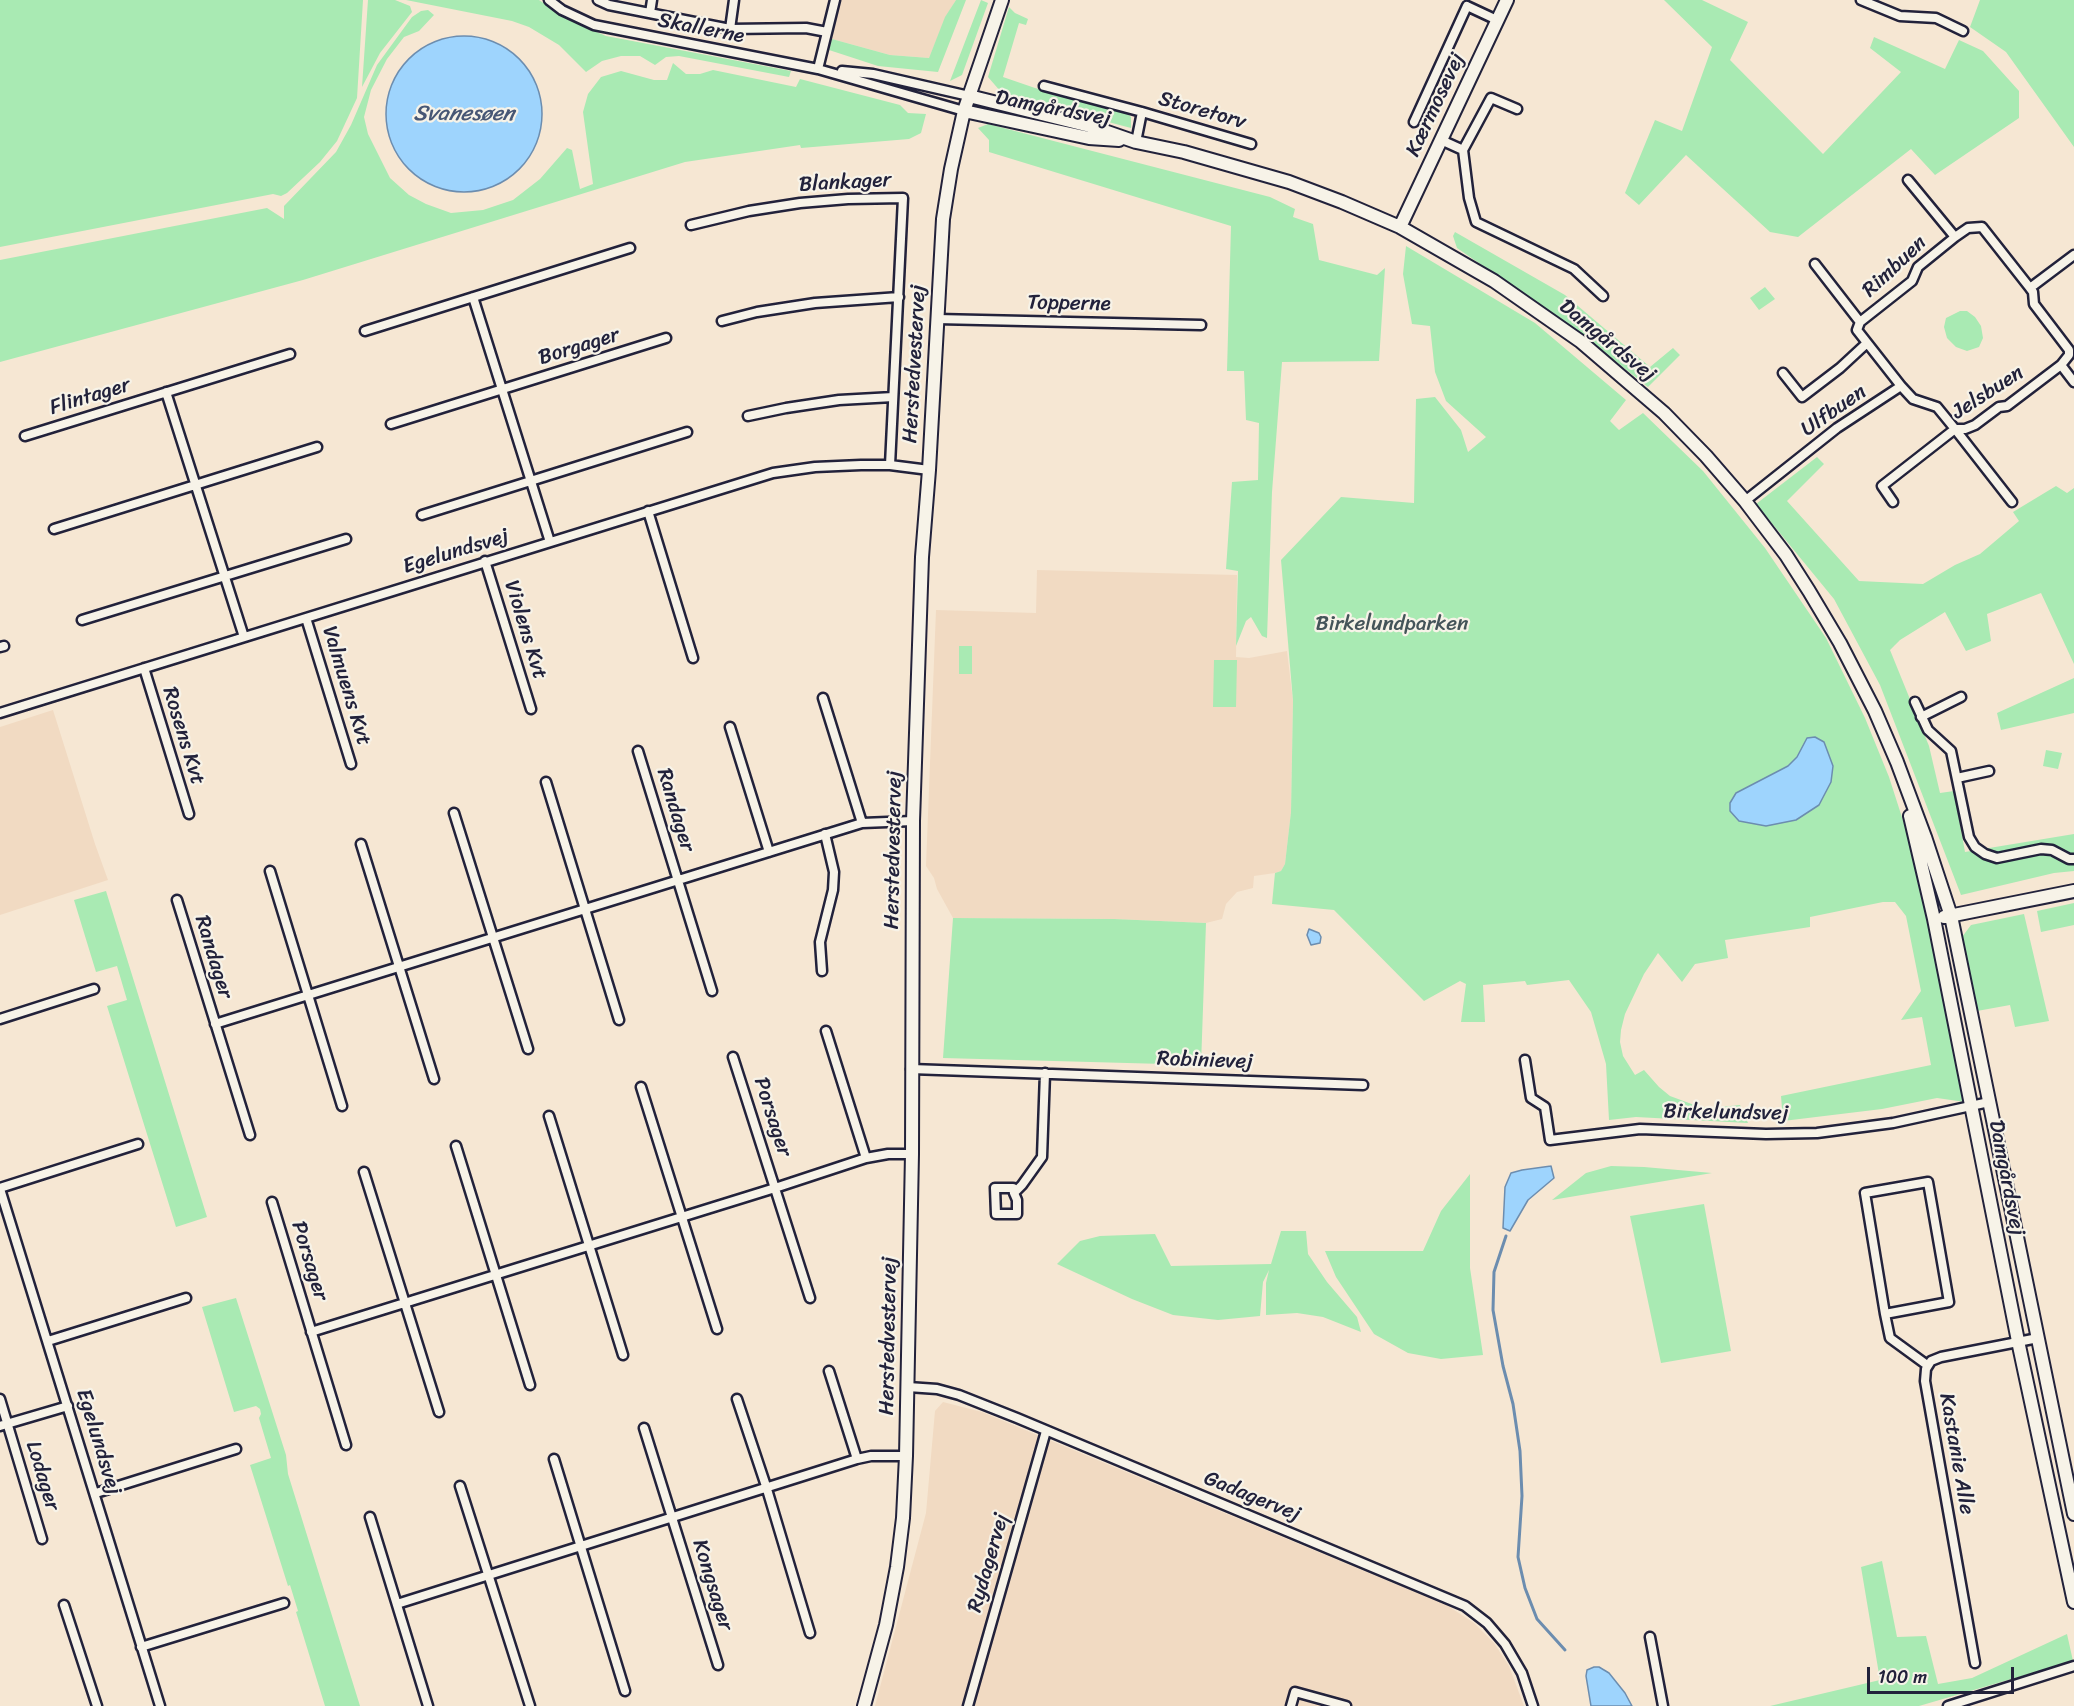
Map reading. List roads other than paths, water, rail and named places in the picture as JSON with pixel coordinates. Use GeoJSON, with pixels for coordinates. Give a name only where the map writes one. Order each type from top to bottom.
{"type":"FeatureCollection","features":[{"type":"Feature","properties":{"kind":"street","name":"Skallerne"},"geometry":{"type":"LineString","coordinates":[[549,0],[562,10],[594,25],[818,69],[964,111]]}},
{"type":"Feature","properties":{"kind":"street"},"geometry":{"type":"LineString","coordinates":[[598,0],[609,5],[730,29],[806,28],[827,32]]}},
{"type":"Feature","properties":{"kind":"street"},"geometry":{"type":"LineString","coordinates":[[650,13],[652,0]]}},
{"type":"Feature","properties":{"kind":"street"},"geometry":{"type":"LineString","coordinates":[[730,29],[734,0]]}},
{"type":"Feature","properties":{"kind":"street"},"geometry":{"type":"LineString","coordinates":[[818,69],[835,0]]}},
{"type":"Feature","properties":{"kind":"street","name":"Herstedvestervej"},"geometry":{"type":"LineString","coordinates":[[864,1706],[886,1625],[903,1518],[912,1154],[913,821],[922,557],[943,219],[964,111],[1002,0]]}},
{"type":"Feature","properties":{"kind":"street","name":"Kærmosevej"},"geometry":{"type":"LineString","coordinates":[[1401,227],[1507,0]]}},
{"type":"Feature","properties":{"kind":"street"},"geometry":{"type":"LineString","coordinates":[[1861,0],[1900,16],[1936,18],[1963,31]]}},
{"type":"Feature","properties":{"kind":"street"},"geometry":{"type":"LineString","coordinates":[[1414,122],[1468,3],[1497,20]]}},
{"type":"Feature","properties":{"kind":"street","name":"Skallerne"},"geometry":{"type":"LineString","coordinates":[[818,69],[873,74],[969,96]]}},
{"type":"Feature","properties":{"kind":"street","name":"Storetorv"},"geometry":{"type":"LineString","coordinates":[[1044,86],[1091,97],[1251,144]]}},
{"type":"Feature","properties":{"kind":"street","name":"Damgårdsvej"},"geometry":{"type":"LineString","coordinates":[[969,96],[1090,126],[1136,142]]}},
{"type":"Feature","properties":{"kind":"street"},"geometry":{"type":"LineString","coordinates":[[1517,110],[1491,98],[1463,150],[1469,198],[1476,222],[1574,269],[1603,296]]}},
{"type":"Feature","properties":{"kind":"street","name":"Damgårdsvej"},"geometry":{"type":"LineString","coordinates":[[964,111],[1089,138],[1136,142],[1185,152],[1289,182],[1401,227],[1494,281],[1580,341],[1664,413],[1745,501],[1786,555],[1840,643],[1875,711],[1925,837],[1951,916],[2074,1514]]}},
{"type":"Feature","properties":{"kind":"street","name":"Storetorv"},"geometry":{"type":"LineString","coordinates":[[1136,142],[1142,112]]}},
{"type":"Feature","properties":{"kind":"street"},"geometry":{"type":"LineString","coordinates":[[1441,140],[1463,150]]}},
{"type":"Feature","properties":{"kind":"street"},"geometry":{"type":"LineString","coordinates":[[1908,180],[1955,237]]}},
{"type":"Feature","properties":{"kind":"street","name":"Blankager"},"geometry":{"type":"LineString","coordinates":[[691,225],[749,211],[800,203],[903,198],[890,465]]}},
{"type":"Feature","properties":{"kind":"street","name":"Rimbuen"},"geometry":{"type":"LineString","coordinates":[[1815,264],[1860,322],[1912,281],[1918,267],[1955,237],[1968,228],[1982,227],[2030,288]]}},
{"type":"Feature","properties":{"kind":"street"},"geometry":{"type":"LineString","coordinates":[[365,331],[630,248]]}},
{"type":"Feature","properties":{"kind":"street"},"geometry":{"type":"LineString","coordinates":[[2074,255],[2030,288],[2033,292],[2034,304],[2069,350],[2069,355],[2061,364],[2074,381]]}},
{"type":"Feature","properties":{"kind":"street"},"geometry":{"type":"LineString","coordinates":[[473,297],[550,542]]}},
{"type":"Feature","properties":{"kind":"street"},"geometry":{"type":"LineString","coordinates":[[722,321],[757,312],[815,303],[899,297]]}},
{"type":"Feature","properties":{"kind":"street","name":"Topperne"},"geometry":{"type":"LineString","coordinates":[[937,319],[1201,325]]}},
{"type":"Feature","properties":{"kind":"street","name":"Ulfbuen"},"geometry":{"type":"LineString","coordinates":[[1745,501],[1838,428],[1901,386],[1857,330],[1860,322]]}},
{"type":"Feature","properties":{"kind":"street","name":"Borgager"},"geometry":{"type":"LineString","coordinates":[[391,424],[666,338]]}},
{"type":"Feature","properties":{"kind":"street","name":"Ulfbuen"},"geometry":{"type":"LineString","coordinates":[[1783,373],[1802,397],[1867,343]]}},
{"type":"Feature","properties":{"kind":"street","name":"Flintager"},"geometry":{"type":"LineString","coordinates":[[25,436],[290,354]]}},
{"type":"Feature","properties":{"kind":"street","name":"Jelsbuen"},"geometry":{"type":"LineString","coordinates":[[1955,429],[1965,429],[1975,425],[1998,407],[2007,406],[2061,364]]}},
{"type":"Feature","properties":{"kind":"street"},"geometry":{"type":"LineString","coordinates":[[1893,502],[1882,486],[1955,429],[1937,407],[1913,399],[1901,386]]}},
{"type":"Feature","properties":{"kind":"street"},"geometry":{"type":"LineString","coordinates":[[166,392],[244,637]]}},
{"type":"Feature","properties":{"kind":"street"},"geometry":{"type":"LineString","coordinates":[[748,416],[839,400],[893,397]]}},
{"type":"Feature","properties":{"kind":"street","name":"Jelsbuen"},"geometry":{"type":"LineString","coordinates":[[1955,429],[2012,502]]}},
{"type":"Feature","properties":{"kind":"street"},"geometry":{"type":"LineString","coordinates":[[422,515],[687,432]]}},
{"type":"Feature","properties":{"kind":"street"},"geometry":{"type":"LineString","coordinates":[[54,529],[317,447]]}},
{"type":"Feature","properties":{"kind":"street","name":"Egelundsvej"},"geometry":{"type":"LineString","coordinates":[[0,713],[773,473],[826,466],[890,465],[929,470]]}},
{"type":"Feature","properties":{"kind":"street"},"geometry":{"type":"LineString","coordinates":[[648,511],[693,658]]}},
{"type":"Feature","properties":{"kind":"street"},"geometry":{"type":"LineString","coordinates":[[82,620],[346,539]]}},
{"type":"Feature","properties":{"kind":"street","name":"Violens Kvt"},"geometry":{"type":"LineString","coordinates":[[485,561],[531,709]]}},
{"type":"Feature","properties":{"kind":"street","name":"Valmuens Kvt"},"geometry":{"type":"LineString","coordinates":[[306,618],[351,764]]}},
{"type":"Feature","properties":{"kind":"street","name":"Rosens Kvt"},"geometry":{"type":"LineString","coordinates":[[144,668],[189,814]]}},
{"type":"Feature","properties":{"kind":"street"},"geometry":{"type":"LineString","coordinates":[[1922,717],[1961,697]]}},
{"type":"Feature","properties":{"kind":"street"},"geometry":{"type":"LineString","coordinates":[[823,698],[862,823]]}},
{"type":"Feature","properties":{"kind":"street"},"geometry":{"type":"LineString","coordinates":[[1914,702],[1928,730],[1951,751],[1969,837],[1975,847],[1984,854],[1997,858],[2042,849],[2052,850],[2069,859],[2074,859]]}},
{"type":"Feature","properties":{"kind":"street"},"geometry":{"type":"LineString","coordinates":[[730,727],[769,852]]}},
{"type":"Feature","properties":{"kind":"street","name":"Randager"},"geometry":{"type":"LineString","coordinates":[[638,751],[712,990]]}},
{"type":"Feature","properties":{"kind":"street","name":"Damgårdsvej"},"geometry":{"type":"LineString","coordinates":[[1897,762],[1934,919],[2018,1341],[2074,1602]]}},
{"type":"Feature","properties":{"kind":"street"},"geometry":{"type":"LineString","coordinates":[[1957,778],[1989,771]]}},
{"type":"Feature","properties":{"kind":"street"},"geometry":{"type":"LineString","coordinates":[[546,782],[619,1020]]}},
{"type":"Feature","properties":{"kind":"street"},"geometry":{"type":"LineString","coordinates":[[454,813],[528,1049]]}},
{"type":"Feature","properties":{"kind":"street","name":"Randager"},"geometry":{"type":"LineString","coordinates":[[215,1024],[862,823],[913,821]]}},
{"type":"Feature","properties":{"kind":"street"},"geometry":{"type":"LineString","coordinates":[[822,971],[820,942],[833,890],[834,872],[825,834]]}},
{"type":"Feature","properties":{"kind":"street"},"geometry":{"type":"LineString","coordinates":[[362,844],[434,1079]]}},
{"type":"Feature","properties":{"kind":"street"},"geometry":{"type":"LineString","coordinates":[[270,871],[342,1106]]}},
{"type":"Feature","properties":{"kind":"street"},"geometry":{"type":"LineString","coordinates":[[1934,919],[2074,891]]}},
{"type":"Feature","properties":{"kind":"street","name":"Randager"},"geometry":{"type":"LineString","coordinates":[[177,900],[250,1135]]}},
{"type":"Feature","properties":{"kind":"street"},"geometry":{"type":"LineString","coordinates":[[0,1019],[94,989]]}},
{"type":"Feature","properties":{"kind":"street"},"geometry":{"type":"LineString","coordinates":[[826,1030],[866,1158]]}},
{"type":"Feature","properties":{"kind":"street","name":"Porsager"},"geometry":{"type":"LineString","coordinates":[[734,1057],[810,1298]]}},
{"type":"Feature","properties":{"kind":"street","name":"Birkelundsvej"},"geometry":{"type":"LineString","coordinates":[[1525,1060],[1531,1098],[1545,1107],[1550,1140],[1640,1129],[1766,1134],[1817,1133],[1893,1123],[1989,1102]]}},
{"type":"Feature","properties":{"kind":"street","name":"Robinievej"},"geometry":{"type":"LineString","coordinates":[[911,1069],[1363,1085]]}},
{"type":"Feature","properties":{"kind":"street"},"geometry":{"type":"LineString","coordinates":[[1014,1192],[1022,1185],[1042,1157],[1045,1073]]}},
{"type":"Feature","properties":{"kind":"street"},"geometry":{"type":"LineString","coordinates":[[641,1087],[717,1329]]}},
{"type":"Feature","properties":{"kind":"street"},"geometry":{"type":"LineString","coordinates":[[549,1116],[622,1354]]}},
{"type":"Feature","properties":{"kind":"street"},"geometry":{"type":"LineString","coordinates":[[0,1189],[138,1144]]}},
{"type":"Feature","properties":{"kind":"street"},"geometry":{"type":"LineString","coordinates":[[456,1146],[530,1385]]}},
{"type":"Feature","properties":{"kind":"street","name":"Porsager"},"geometry":{"type":"LineString","coordinates":[[311,1332],[866,1158],[888,1154],[912,1154]]}},
{"type":"Feature","properties":{"kind":"street"},"geometry":{"type":"LineString","coordinates":[[364,1172],[439,1412]]}},
{"type":"Feature","properties":{"kind":"street"},"geometry":{"type":"LineString","coordinates":[[1885,1314],[1948,1302],[1928,1182],[1865,1193],[1885,1314],[1890,1338],[1927,1365],[1941,1356],[2038,1338]]}},
{"type":"Feature","properties":{"kind":"street","name":"Egelundsvej"},"geometry":{"type":"LineString","coordinates":[[0,1189],[96,1493],[160,1706]]}},
{"type":"Feature","properties":{"kind":"street","name":"Porsager"},"geometry":{"type":"LineString","coordinates":[[272,1202],[346,1445]]}},
{"type":"Feature","properties":{"kind":"street"},"geometry":{"type":"LineString","coordinates":[[48,1341],[186,1298]]}},
{"type":"Feature","properties":{"kind":"street","name":"Kastanie Alle"},"geometry":{"type":"LineString","coordinates":[[1927,1365],[1925,1381],[1975,1663]]}},
{"type":"Feature","properties":{"kind":"street"},"geometry":{"type":"LineString","coordinates":[[829,1371],[857,1459]]}},
{"type":"Feature","properties":{"kind":"street","name":"Gadagervej"},"geometry":{"type":"LineString","coordinates":[[908,1387],[937,1389],[959,1395],[1465,1606],[1487,1623],[1505,1644],[1522,1673],[1533,1706]]}},
{"type":"Feature","properties":{"kind":"street","name":"Lodager"},"geometry":{"type":"LineString","coordinates":[[0,1399],[4,1425],[42,1539]]}},
{"type":"Feature","properties":{"kind":"street"},"geometry":{"type":"LineString","coordinates":[[737,1399],[810,1633]]}},
{"type":"Feature","properties":{"kind":"street","name":"Lodager"},"geometry":{"type":"LineString","coordinates":[[4,1425],[68,1406]]}},
{"type":"Feature","properties":{"kind":"street","name":"Kongsager"},"geometry":{"type":"LineString","coordinates":[[644,1428],[718,1665]]}},
{"type":"Feature","properties":{"kind":"street","name":"Rydagervej"},"geometry":{"type":"LineString","coordinates":[[968,1706],[1047,1431]]}},
{"type":"Feature","properties":{"kind":"street"},"geometry":{"type":"LineString","coordinates":[[96,1493],[237,1449]]}},
{"type":"Feature","properties":{"kind":"street","name":"Kongsager"},"geometry":{"type":"LineString","coordinates":[[397,1604],[857,1459],[871,1456],[906,1456]]}},
{"type":"Feature","properties":{"kind":"street"},"geometry":{"type":"LineString","coordinates":[[554,1459],[626,1692]]}},
{"type":"Feature","properties":{"kind":"street"},"geometry":{"type":"LineString","coordinates":[[460,1486],[530,1706]]}},
{"type":"Feature","properties":{"kind":"street"},"geometry":{"type":"LineString","coordinates":[[370,1517],[428,1706]]}},
{"type":"Feature","properties":{"kind":"street"},"geometry":{"type":"LineString","coordinates":[[141,1647],[284,1603]]}},
{"type":"Feature","properties":{"kind":"street"},"geometry":{"type":"LineString","coordinates":[[64,1605],[96,1706]]}},
{"type":"Feature","properties":{"kind":"street"},"geometry":{"type":"LineString","coordinates":[[1650,1637],[1663,1706]]}},
{"type":"Feature","properties":{"kind":"street"},"geometry":{"type":"LineString","coordinates":[[1948,1706],[2074,1666]]}},
{"type":"Feature","properties":{"kind":"street"},"geometry":{"type":"LineString","coordinates":[[1291,1706],[1295,1692],[1346,1706]]}},
{"type":"Feature","properties":{"kind":"water","name":"Svanesøen"},"geometry":{"type":"Polygon","coordinates":[[[464,36],[479,37],[494,42],[519,59],[536,84],[541,99],[541,129],[536,144],[519,169],[494,186],[479,191],[464,192],[449,191],[434,186],[409,169],[392,144],[387,129],[386,114],[387,99],[392,84],[409,59],[434,42],[449,37],[464,36]]]}},
{"type":"Feature","properties":{"kind":"water"},"geometry":{"type":"Polygon","coordinates":[[[1815,737],[1824,742],[1833,766],[1831,782],[1819,805],[1796,820],[1766,826],[1739,821],[1730,811],[1730,803],[1736,793],[1788,766],[1797,757],[1807,738],[1815,737]]]}},
{"type":"Feature","properties":{"kind":"water"},"geometry":{"type":"Polygon","coordinates":[[[1309,929],[1319,933],[1320,943],[1311,945],[1307,935],[1309,929]]]}},
{"type":"Feature","properties":{"kind":"water"},"geometry":{"type":"Polygon","coordinates":[[[1551,1166],[1554,1178],[1528,1200],[1510,1231],[1503,1228],[1505,1187],[1511,1173],[1551,1166]]]}},
{"type":"Feature","properties":{"kind":"water"},"geometry":{"type":"Polygon","coordinates":[[[1599,1667],[1609,1673],[1632,1706],[1591,1706],[1586,1676],[1587,1670],[1599,1667]]]}},
{"type":"Feature","properties":{"kind":"waterway"},"geometry":{"type":"LineString","coordinates":[[1506,1236],[1494,1272],[1493,1310],[1503,1366],[1513,1404],[1520,1451],[1522,1496],[1518,1557],[1525,1588],[1537,1619],[1565,1650]]}},
{"type":"Feature","properties":{"kind":"park label","name":"Birkelundparken"},"geometry":{"type":"Point","coordinates":[1392,625]}}]}
